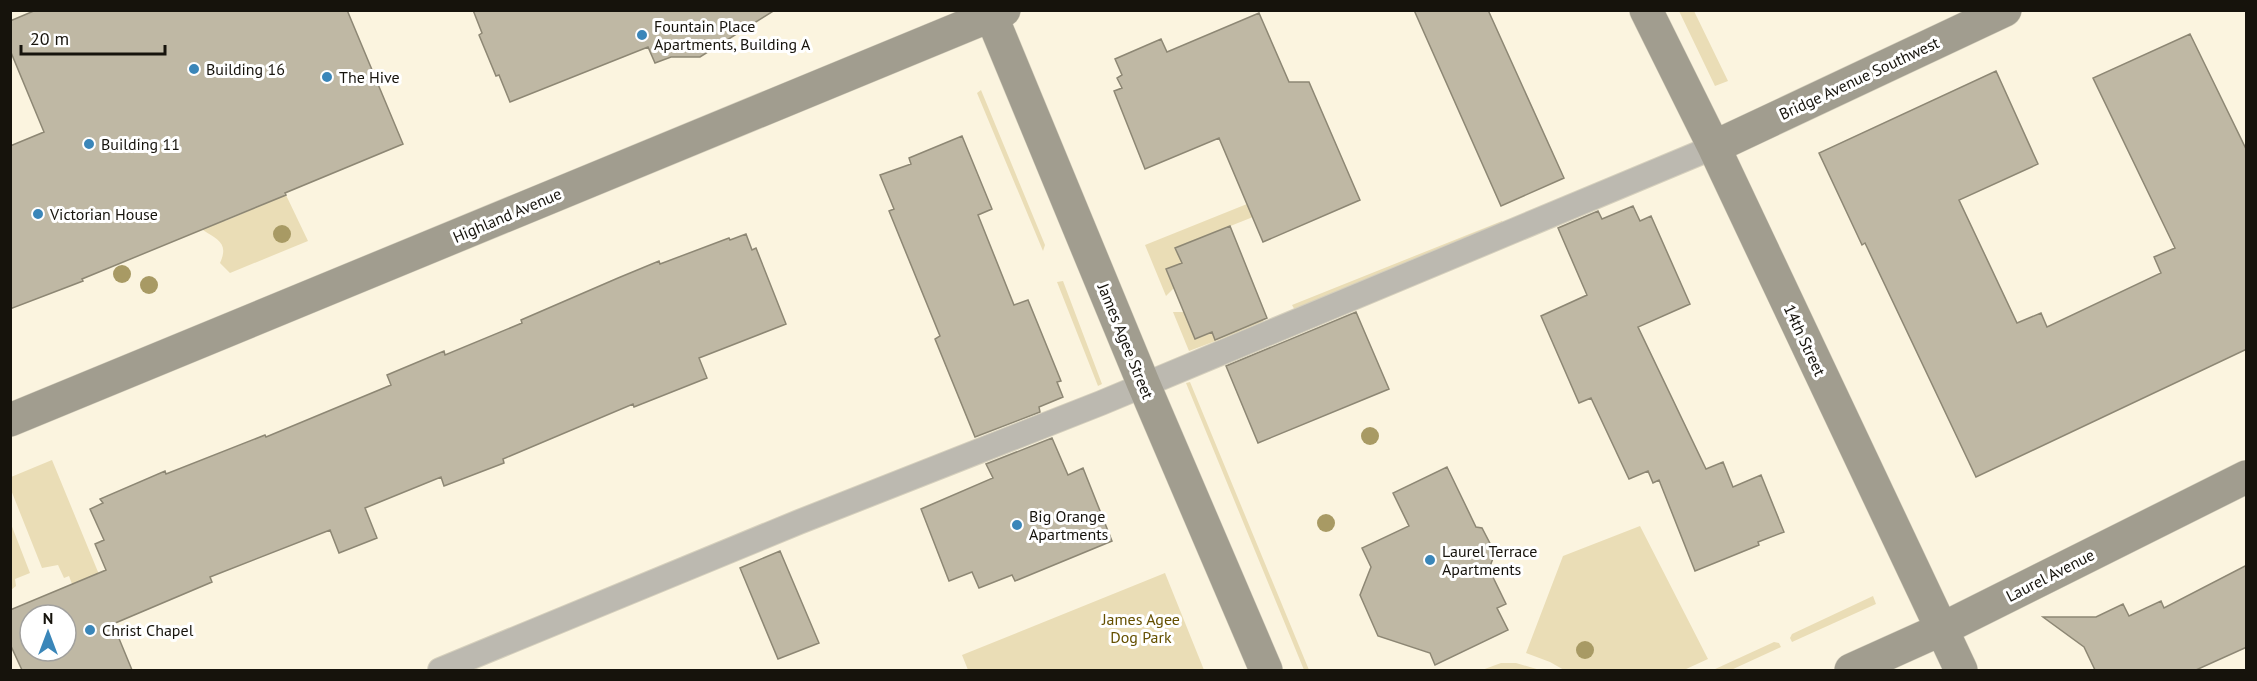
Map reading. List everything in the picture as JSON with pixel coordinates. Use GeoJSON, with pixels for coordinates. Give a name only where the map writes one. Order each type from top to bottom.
{"type":"FeatureCollection","features":[{"type":"Feature","properties":{"kind":"street","name":"14th Street"},"geometry":{"type":"LineString","coordinates":[[1646,10],[1714,147],[1961,670]]}},
{"type":"Feature","properties":{"kind":"street","name":"Bridge Avenue Southwest"},"geometry":{"type":"LineString","coordinates":[[1714,147],[2005,10]]}},
{"type":"Feature","properties":{"kind":"street","name":"James Agee Street"},"geometry":{"type":"LineString","coordinates":[[995,12],[1143,385],[1266,670]]}},
{"type":"Feature","properties":{"kind":"street","name":"Highland Avenue"},"geometry":{"type":"LineString","coordinates":[[10,420],[995,12]]}},
{"type":"Feature","properties":{"kind":"street","name":"Laurel Avenue"},"geometry":{"type":"LineString","coordinates":[[1851,670],[1942,629],[2247,477]]}},
{"type":"Feature","properties":{"kind":"lane"},"geometry":{"type":"LineString","coordinates":[[440,670],[799,522],[1143,385],[1714,147]]}},
{"type":"Feature","properties":{"kind":"green space"},"geometry":{"type":"Polygon","coordinates":[[[1679,11],[1694,11],[1728,81],[1715,86],[1679,11]]]}},
{"type":"Feature","properties":{"kind":"green space"},"geometry":{"type":"Polygon","coordinates":[[[981,90],[1045,245],[1043,251],[977,93],[981,90]]]}},
{"type":"Feature","properties":{"kind":"green space"},"geometry":{"type":"Polygon","coordinates":[[[167,144],[214,195],[225,221],[286,195],[308,241],[230,273],[220,263],[223,246],[203,230],[167,144]]]}},
{"type":"Feature","properties":{"kind":"green space"},"geometry":{"type":"Polygon","coordinates":[[[1247,204],[1253,217],[1175,248],[1182,263],[1166,269],[1174,288],[1166,296],[1145,245],[1247,204]]]}},
{"type":"Feature","properties":{"kind":"green space"},"geometry":{"type":"Polygon","coordinates":[[[1502,221],[1504,226],[1296,312],[1292,305],[1502,221]]]}},
{"type":"Feature","properties":{"kind":"green space"},"geometry":{"type":"Polygon","coordinates":[[[1063,281],[1102,384],[1098,386],[1057,282],[1063,281]]]}},
{"type":"Feature","properties":{"kind":"green space"},"geometry":{"type":"Polygon","coordinates":[[[1264,311],[1263,323],[1189,351],[1173,312],[1184,312],[1195,339],[1264,311]]]}},
{"type":"Feature","properties":{"kind":"green space"},"geometry":{"type":"Polygon","coordinates":[[[1190,382],[1309,670],[1304,670],[1186,383],[1190,382]]]}},
{"type":"Feature","properties":{"kind":"green space"},"geometry":{"type":"Polygon","coordinates":[[[52,460],[112,606],[72,584],[69,576],[64,578],[58,565],[42,568],[11,490],[11,477],[52,460]]]}},
{"type":"Feature","properties":{"kind":"green space"},"geometry":{"type":"Polygon","coordinates":[[[11,524],[30,573],[15,579],[16,586],[11,590],[11,524]]]}},
{"type":"Feature","properties":{"kind":"green space"},"geometry":{"type":"Polygon","coordinates":[[[1640,526],[1708,659],[1684,670],[1564,670],[1526,653],[1563,556],[1640,526]]]}},
{"type":"Feature","properties":{"kind":"green space","name":"James Agee Dog Park"},"geometry":{"type":"Polygon","coordinates":[[[1165,573],[1204,670],[968,670],[962,655],[1165,573]]]}},
{"type":"Feature","properties":{"kind":"green space"},"geometry":{"type":"Polygon","coordinates":[[[1873,596],[1876,604],[1792,642],[1790,638],[1792,634],[1873,596]]]}},
{"type":"Feature","properties":{"kind":"green space"},"geometry":{"type":"Polygon","coordinates":[[[1774,642],[1779,643],[1781,647],[1731,670],[1713,670],[1774,642]]]}},
{"type":"Feature","properties":{"kind":"green space"},"geometry":{"type":"Polygon","coordinates":[[[1501,663],[1516,663],[1540,670],[1482,670],[1501,663]]]}},
{"type":"Feature","properties":{"kind":"building"},"geometry":{"type":"Polygon","coordinates":[[[36,10],[347,10],[403,144],[82,279],[83,281],[10,309],[10,146],[44,132],[10,50],[10,21],[36,10]]]}},
{"type":"Feature","properties":{"kind":"building"},"geometry":{"type":"Polygon","coordinates":[[[473,10],[775,10],[700,57],[671,57],[655,63],[648,47],[510,102],[479,35],[482,33],[473,10]]]}},
{"type":"Feature","properties":{"kind":"building"},"geometry":{"type":"Polygon","coordinates":[[[1414,10],[1488,10],[1564,178],[1501,206],[1414,10]]]}},
{"type":"Feature","properties":{"kind":"building"},"geometry":{"type":"Polygon","coordinates":[[[1259,13],[1289,82],[1309,82],[1360,200],[1263,242],[1219,138],[1145,169],[1114,91],[1122,88],[1117,78],[1122,75],[1115,59],[1161,39],[1167,52],[1259,13]]]}},
{"type":"Feature","properties":{"kind":"building"},"geometry":{"type":"Polygon","coordinates":[[[2190,34],[2247,151],[2247,349],[1976,477],[1865,243],[1862,245],[1819,153],[1996,71],[2038,164],[1959,200],[2017,323],[2041,313],[2047,327],[2161,273],[2154,257],[2175,248],[2093,78],[2190,34]]]}},
{"type":"Feature","properties":{"kind":"building"},"geometry":{"type":"Polygon","coordinates":[[[962,136],[992,209],[978,215],[1014,305],[1028,300],[1061,381],[1057,382],[1063,397],[1039,407],[1040,412],[975,437],[935,339],[940,336],[889,211],[894,209],[880,175],[911,164],[909,158],[962,136]]]}},
{"type":"Feature","properties":{"kind":"building"},"geometry":{"type":"Polygon","coordinates":[[[1633,206],[1640,221],[1651,216],[1690,304],[1638,327],[1706,469],[1723,462],[1733,487],[1761,475],[1784,532],[1758,542],[1759,545],[1695,571],[1659,480],[1653,483],[1648,471],[1629,479],[1591,398],[1579,403],[1541,316],[1587,295],[1558,228],[1598,211],[1602,219],[1633,206]]]}},
{"type":"Feature","properties":{"kind":"building"},"geometry":{"type":"Polygon","coordinates":[[[1230,226],[1267,318],[1215,340],[1212,332],[1195,339],[1166,269],[1182,263],[1175,248],[1230,226]]]}},
{"type":"Feature","properties":{"kind":"building"},"geometry":{"type":"Polygon","coordinates":[[[746,234],[752,250],[756,248],[786,324],[699,358],[707,378],[634,407],[633,404],[503,459],[504,463],[444,486],[441,477],[365,508],[377,538],[339,553],[330,530],[210,577],[212,582],[113,624],[132,670],[22,670],[19,663],[78,663],[78,603],[27,603],[106,570],[95,544],[104,540],[90,509],[103,503],[100,499],[165,471],[166,474],[265,435],[266,437],[391,385],[387,375],[444,351],[445,355],[522,323],[521,320],[659,261],[660,264],[729,238],[730,240],[746,234]]]}},
{"type":"Feature","properties":{"kind":"building"},"geometry":{"type":"Polygon","coordinates":[[[1356,312],[1389,389],[1258,443],[1226,366],[1356,312]]]}},
{"type":"Feature","properties":{"kind":"building","name":"Big Orange Apartments"},"geometry":{"type":"Polygon","coordinates":[[[1052,438],[1068,475],[1083,468],[1112,541],[1015,581],[1012,575],[979,588],[972,572],[949,581],[921,509],[993,478],[986,464],[1052,438]]]}},
{"type":"Feature","properties":{"kind":"building","name":"Laurel Terrace Apartments"},"geometry":{"type":"Polygon","coordinates":[[[1447,467],[1476,527],[1482,528],[1495,553],[1489,569],[1506,604],[1497,608],[1508,630],[1435,665],[1430,653],[1378,636],[1360,595],[1371,567],[1362,548],[1409,526],[1393,493],[1447,467]]]}},
{"type":"Feature","properties":{"kind":"building"},"geometry":{"type":"Polygon","coordinates":[[[780,551],[819,643],[778,659],[740,568],[780,551]]]}},
{"type":"Feature","properties":{"kind":"building"},"geometry":{"type":"Polygon","coordinates":[[[2247,565],[2247,647],[2196,670],[2095,670],[2084,647],[2043,617],[2096,617],[2123,604],[2129,616],[2161,601],[2164,608],[2247,565]]]}},
{"type":"Feature","properties":{"kind":"building"},"geometry":{"type":"Polygon","coordinates":[[[18,607],[18,661],[10,644],[10,610],[18,607]]]}},
{"type":"Feature","properties":{"kind":"place","name":"Fountain Place Apartments, Building A"},"geometry":{"type":"Point","coordinates":[642,35]}},
{"type":"Feature","properties":{"kind":"place","name":"Building 16"},"geometry":{"type":"Point","coordinates":[194,69]}},
{"type":"Feature","properties":{"kind":"place","name":"The Hive"},"geometry":{"type":"Point","coordinates":[327,77]}},
{"type":"Feature","properties":{"kind":"place","name":"Building 11"},"geometry":{"type":"Point","coordinates":[89,144]}},
{"type":"Feature","properties":{"kind":"place","name":"Victorian House"},"geometry":{"type":"Point","coordinates":[38,214]}},
{"type":"Feature","properties":{"kind":"place","name":"Big Orange Apartments"},"geometry":{"type":"Point","coordinates":[1017,525]}},
{"type":"Feature","properties":{"kind":"place","name":"Laurel Terrace Apartments"},"geometry":{"type":"Point","coordinates":[1430,560]}},
{"type":"Feature","properties":{"kind":"place","name":"Christ Chapel"},"geometry":{"type":"Point","coordinates":[90,630]}}]}
